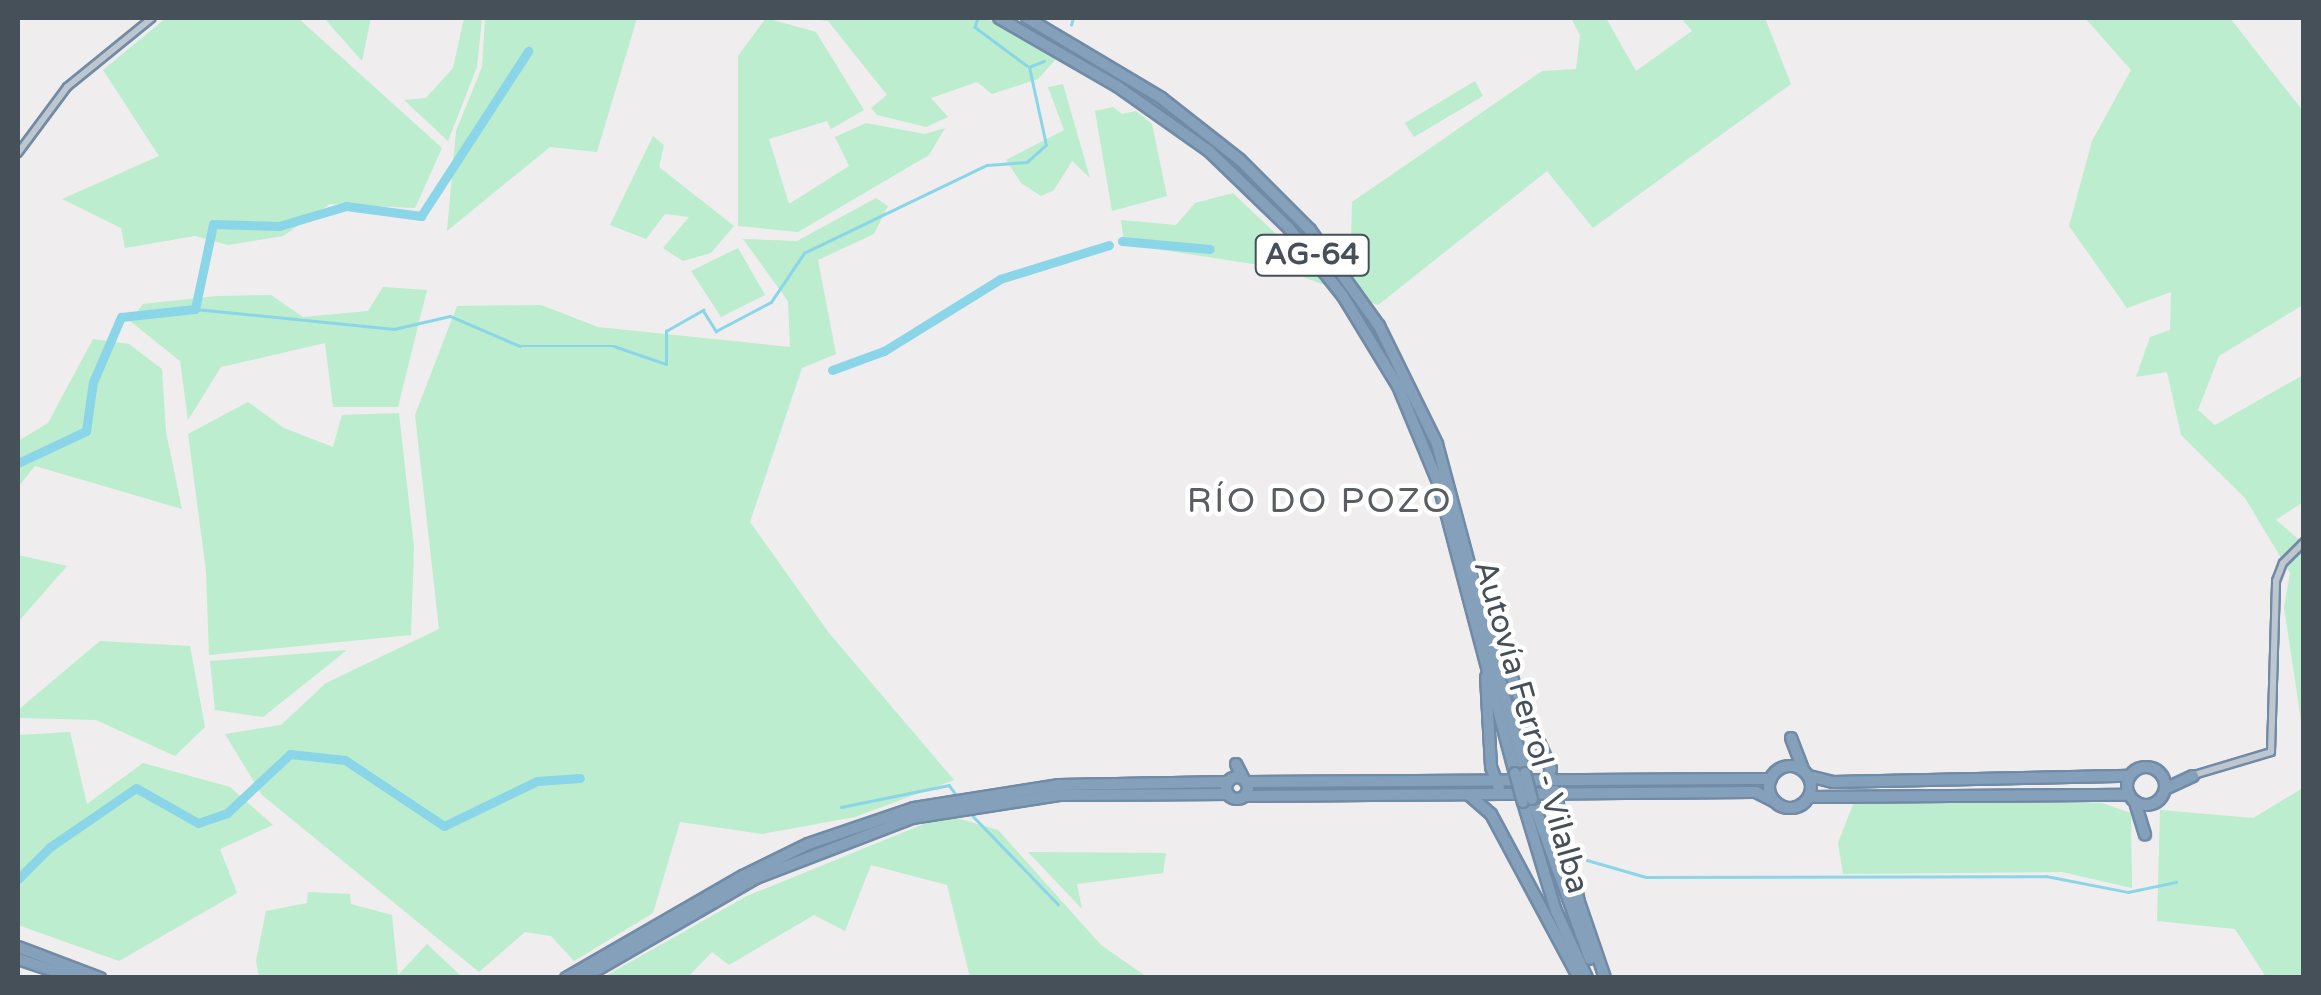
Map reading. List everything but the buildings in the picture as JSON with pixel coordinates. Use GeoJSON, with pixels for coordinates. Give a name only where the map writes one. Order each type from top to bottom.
{"type":"FeatureCollection","features":[{"type":"Feature","properties":{"kind":"highway","name":"Autovía Ferrol - Vilalba"},"geometry":{"type":"LineString","coordinates":[[999,18],[1179,129],[1250,188],[1312,254],[1363,325],[1405,402],[1438,482],[1520,773],[1540,791],[1571,920],[1602,978]]}},
{"type":"Feature","properties":{"kind":"highway","name":"Autovía Ferrol - Vilalba"},"geometry":{"type":"LineString","coordinates":[[1028,18],[1194,122],[1283,201],[1379,326],[1437,444],[1520,773]]}},
{"type":"Feature","properties":{"kind":"highway"},"geometry":{"type":"LineString","coordinates":[[1437,444],[1516,690],[1547,758],[1570,780],[1604,787],[1756,792],[1778,804],[1800,806],[1809,797],[2132,798],[2157,802]]}},
{"type":"Feature","properties":{"kind":"highway"},"geometry":{"type":"LineString","coordinates":[[1474,612],[1490,758],[1499,787],[1491,814]]}},
{"type":"Feature","properties":{"kind":"highway"},"geometry":{"type":"LineString","coordinates":[[566,978],[743,876],[895,814],[1022,789],[1499,787],[1540,791],[1770,779],[1781,768],[1791,738],[1807,774],[1809,797]]}},
{"type":"Feature","properties":{"kind":"highway"},"geometry":{"type":"LineString","coordinates":[[1448,788],[1480,776],[1490,758]]}},
{"type":"Feature","properties":{"kind":"highway"},"geometry":{"type":"LineString","coordinates":[[1547,758],[1540,791],[1572,870],[1602,978]]}},
{"type":"Feature","properties":{"kind":"highway"},"geometry":{"type":"LineString","coordinates":[[1781,768],[1833,782],[2130,776],[2149,768],[2164,783]]}},
{"type":"Feature","properties":{"kind":"highway"},"geometry":{"type":"LineString","coordinates":[[2130,776],[2132,798],[2146,834],[2164,783]]}},
{"type":"Feature","properties":{"kind":"highway"},"geometry":{"type":"LineString","coordinates":[[2164,783],[2193,776]]}},
{"type":"Feature","properties":{"kind":"highway"},"geometry":{"type":"LineString","coordinates":[[1770,779],[1778,804]]}},
{"type":"Feature","properties":{"kind":"highway"},"geometry":{"type":"LineString","coordinates":[[1572,870],[1567,808],[1580,794],[1604,787]]}},
{"type":"Feature","properties":{"kind":"highway"},"geometry":{"type":"LineString","coordinates":[[583,978],[756,878],[912,818],[1059,795],[1237,788]]}},
{"type":"Feature","properties":{"kind":"highway"},"geometry":{"type":"LineString","coordinates":[[1448,788],[1478,797],[1491,814],[1583,978]]}},
{"type":"Feature","properties":{"kind":"highway","name":"Autovía Ferrol - Vilalba"},"geometry":{"type":"LineString","coordinates":[[1540,791],[1556,911],[1583,978]]}},
{"type":"Feature","properties":{"kind":"highway"},"geometry":{"type":"LineString","coordinates":[[18,948],[100,978]]}},
{"type":"Feature","properties":{"kind":"highway"},"geometry":{"type":"LineString","coordinates":[[18,959],[75,978]]}},
{"type":"Feature","properties":{"kind":"street"},"geometry":{"type":"LineString","coordinates":[[18,152],[67,87],[152,18]]}},
{"type":"Feature","properties":{"kind":"street"},"geometry":{"type":"LineString","coordinates":[[2193,776],[2271,752],[2276,581],[2282,563],[2304,542]]}},
{"type":"Feature","properties":{"kind":"green space"},"geometry":{"type":"Polygon","coordinates":[[[166,18],[298,18],[442,148],[415,208],[330,204],[283,236],[228,245],[195,236],[125,248],[121,228],[62,199],[159,156],[103,70],[166,18]]]}},
{"type":"Feature","properties":{"kind":"green space"},"geometry":{"type":"Polygon","coordinates":[[[324,18],[371,18],[362,61],[324,18]]]}},
{"type":"Feature","properties":{"kind":"green space"},"geometry":{"type":"Polygon","coordinates":[[[464,18],[482,18],[477,67],[448,141],[404,100],[426,98],[453,68],[464,18]]]}},
{"type":"Feature","properties":{"kind":"green space"},"geometry":{"type":"Polygon","coordinates":[[[485,18],[637,18],[597,152],[550,147],[447,231],[456,131],[482,67],[485,18]]]}},
{"type":"Feature","properties":{"kind":"green space"},"geometry":{"type":"Polygon","coordinates":[[[766,18],[816,32],[864,110],[831,129],[827,121],[769,139],[789,204],[849,166],[835,137],[866,123],[925,134],[945,128],[929,155],[798,232],[738,226],[738,56],[766,18]]]}},
{"type":"Feature","properties":{"kind":"green space"},"geometry":{"type":"Polygon","coordinates":[[[802,18],[986,18],[1056,59],[1038,79],[992,94],[977,82],[931,98],[948,117],[926,127],[877,115],[871,108],[887,95],[828,21],[802,18]]]}},
{"type":"Feature","properties":{"kind":"green space"},"geometry":{"type":"Polygon","coordinates":[[[1571,18],[1606,18],[1636,71],[1692,31],[1681,18],[1765,18],[1791,84],[1593,228],[1547,171],[1378,305],[1279,268],[1124,244],[1121,220],[1176,225],[1195,203],[1233,193],[1297,254],[1351,240],[1352,202],[1542,71],[1576,69],[1580,35],[1571,18]]]}},
{"type":"Feature","properties":{"kind":"green space"},"geometry":{"type":"Polygon","coordinates":[[[2085,18],[2230,18],[2303,111],[2303,305],[2219,356],[2198,410],[2215,425],[2303,375],[2303,502],[2276,520],[2303,543],[2303,734],[2284,607],[2290,573],[2245,498],[2181,435],[2167,372],[2136,377],[2150,337],[2170,330],[2171,292],[2127,308],[2069,226],[2092,141],[2131,70],[2085,18]]]}},
{"type":"Feature","properties":{"kind":"green space"},"geometry":{"type":"Polygon","coordinates":[[[1475,81],[1483,96],[1414,137],[1405,123],[1475,81]]]}},
{"type":"Feature","properties":{"kind":"green space"},"geometry":{"type":"Polygon","coordinates":[[[1063,84],[1090,178],[1072,161],[1054,190],[1041,196],[1021,183],[1006,160],[1064,130],[1048,87],[1063,84]]]}},
{"type":"Feature","properties":{"kind":"green space"},"geometry":{"type":"Polygon","coordinates":[[[1113,107],[1122,114],[1136,111],[1152,124],[1167,196],[1112,211],[1095,111],[1113,107]]]}},
{"type":"Feature","properties":{"kind":"green space"},"geometry":{"type":"Polygon","coordinates":[[[653,136],[664,145],[659,167],[734,226],[711,253],[683,261],[663,248],[689,217],[665,214],[646,239],[610,225],[653,136]]]}},
{"type":"Feature","properties":{"kind":"green space"},"geometry":{"type":"Polygon","coordinates":[[[876,198],[888,206],[874,234],[818,260],[836,354],[802,368],[750,522],[829,633],[954,780],[855,817],[762,834],[680,822],[653,913],[574,961],[551,936],[525,932],[479,972],[262,795],[225,734],[281,725],[326,683],[439,629],[415,415],[457,306],[541,305],[598,327],[790,347],[788,301],[743,239],[797,241],[876,198]]]}},
{"type":"Feature","properties":{"kind":"green space"},"geometry":{"type":"Polygon","coordinates":[[[738,248],[765,295],[721,317],[691,271],[738,248]]]}},
{"type":"Feature","properties":{"kind":"green space"},"geometry":{"type":"Polygon","coordinates":[[[383,287],[427,290],[398,407],[333,407],[325,343],[221,367],[188,420],[180,361],[130,321],[143,304],[217,296],[271,295],[303,317],[368,311],[383,287]]]}},
{"type":"Feature","properties":{"kind":"green space"},"geometry":{"type":"Polygon","coordinates":[[[93,339],[129,344],[162,369],[166,432],[182,509],[35,466],[18,487],[18,441],[48,423],[93,339]]]}},
{"type":"Feature","properties":{"kind":"green space"},"geometry":{"type":"Polygon","coordinates":[[[248,402],[284,428],[333,447],[342,415],[399,413],[414,547],[411,635],[209,655],[206,571],[188,434],[248,402]]]}},
{"type":"Feature","properties":{"kind":"green space"},"geometry":{"type":"Polygon","coordinates":[[[18,555],[67,566],[18,622],[18,555]]]}},
{"type":"Feature","properties":{"kind":"green space"},"geometry":{"type":"Polygon","coordinates":[[[100,641],[190,646],[205,727],[175,756],[96,720],[18,718],[18,710],[100,641]]]}},
{"type":"Feature","properties":{"kind":"green space"},"geometry":{"type":"Polygon","coordinates":[[[347,650],[263,717],[215,710],[210,661],[347,650]]]}},
{"type":"Feature","properties":{"kind":"green space"},"geometry":{"type":"Polygon","coordinates":[[[70,732],[87,804],[143,763],[230,787],[273,825],[220,849],[237,893],[119,961],[18,925],[18,735],[70,732]]]}},
{"type":"Feature","properties":{"kind":"green space"},"geometry":{"type":"Polygon","coordinates":[[[2303,788],[2303,977],[2266,977],[2235,929],[2157,921],[2160,810],[2253,818],[2303,788]]]}},
{"type":"Feature","properties":{"kind":"green space"},"geometry":{"type":"Polygon","coordinates":[[[1856,797],[2102,803],[2131,813],[2132,888],[2062,872],[1843,874],[1838,843],[1856,797]]]}},
{"type":"Feature","properties":{"kind":"green space"},"geometry":{"type":"Polygon","coordinates":[[[946,815],[998,830],[1101,945],[1147,977],[970,977],[947,885],[871,865],[845,931],[814,915],[729,965],[712,952],[688,977],[602,978],[747,896],[946,815]]]}},
{"type":"Feature","properties":{"kind":"green space"},"geometry":{"type":"Polygon","coordinates":[[[1028,852],[1166,853],[1163,873],[1077,884],[1082,909],[1028,852]]]}},
{"type":"Feature","properties":{"kind":"green space"},"geometry":{"type":"Polygon","coordinates":[[[308,892],[350,894],[351,904],[392,915],[398,975],[427,944],[462,977],[259,977],[256,961],[266,911],[307,903],[308,892]]]}},
{"type":"Feature","properties":{"kind":"waterway"},"geometry":{"type":"LineString","coordinates":[[978,18],[975,27],[1026,65]]}},
{"type":"Feature","properties":{"kind":"waterway"},"geometry":{"type":"LineString","coordinates":[[1071,25],[1073,18]]}},
{"type":"Feature","properties":{"kind":"waterway"},"geometry":{"type":"LineString","coordinates":[[18,463],[86,431],[93,382],[121,317],[195,309],[213,224],[279,226],[346,206],[421,216],[528,51]]}},
{"type":"Feature","properties":{"kind":"waterway"},"geometry":{"type":"LineString","coordinates":[[195,309],[394,329],[450,316],[520,346],[614,346],[666,364],[666,331],[703,310],[716,331],[771,302],[804,253],[987,165],[1027,162],[1046,145],[1029,67],[1044,61]]}},
{"type":"Feature","properties":{"kind":"waterway"},"geometry":{"type":"LineString","coordinates":[[1122,241],[1210,249]]}},
{"type":"Feature","properties":{"kind":"waterway"},"geometry":{"type":"LineString","coordinates":[[832,370],[884,351],[1000,279],[1109,245]]}},
{"type":"Feature","properties":{"kind":"waterway"},"geometry":{"type":"LineString","coordinates":[[18,879],[50,847],[136,788],[198,823],[227,813],[290,754],[345,760],[444,826],[537,781],[580,778]]}},
{"type":"Feature","properties":{"kind":"waterway"},"geometry":{"type":"LineString","coordinates":[[841,807],[949,785],[958,797]]}},
{"type":"Feature","properties":{"kind":"waterway"},"geometry":{"type":"LineString","coordinates":[[972,815],[1058,904]]}},
{"type":"Feature","properties":{"kind":"waterway"},"geometry":{"type":"LineString","coordinates":[[1587,860],[1646,877],[2046,876],[2128,892],[2176,882]]}},
{"type":"Feature","properties":{"kind":"district","name":"RÍO DO POZO"},"geometry":{"type":"Point","coordinates":[1320,501]}}]}
